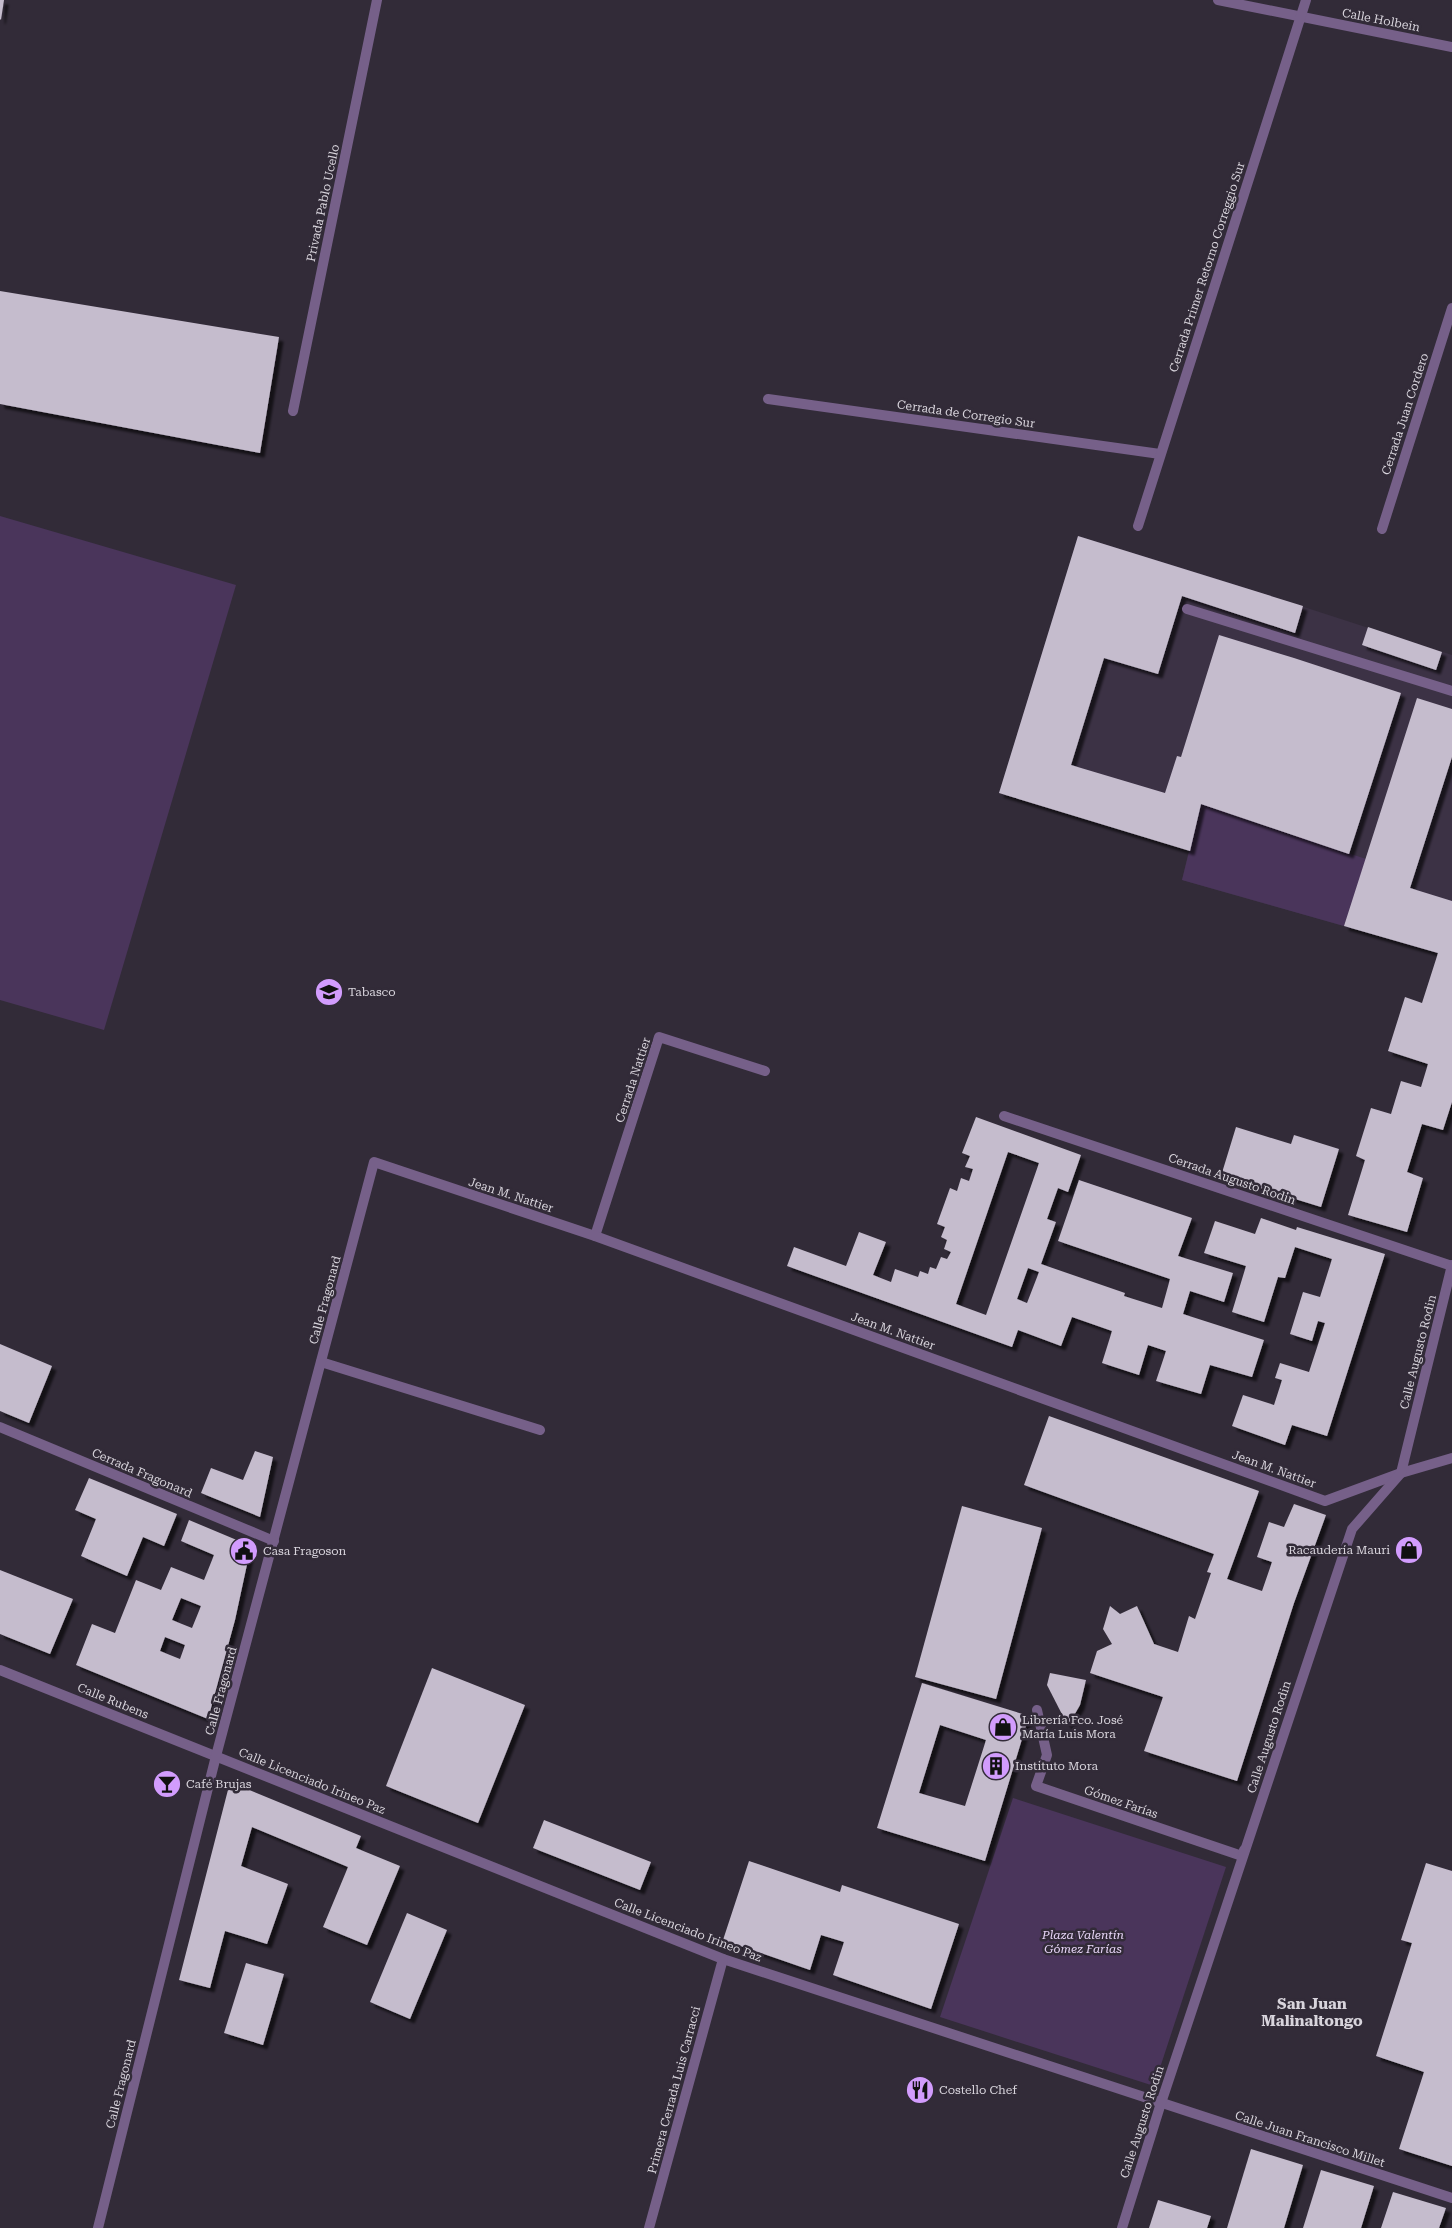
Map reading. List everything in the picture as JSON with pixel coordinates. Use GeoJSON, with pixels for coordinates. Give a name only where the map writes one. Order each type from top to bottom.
{"type":"FeatureCollection","features":[{"type":"Feature","properties":{"kind":"street","name":"Privada Pablo Ucello"},"geometry":{"type":"LineString","coordinates":[[294,411],[377,0]]}},
{"type":"Feature","properties":{"kind":"street","name":"Calle Holbein"},"geometry":{"type":"LineString","coordinates":[[1218,0],[1452,47]]}},
{"type":"Feature","properties":{"kind":"street","name":"Cerrada Primer Retorno Correggio Sur"},"geometry":{"type":"LineString","coordinates":[[1138,526],[1306,0]]}},
{"type":"Feature","properties":{"kind":"street","name":"Cerrada Juan Cordero"},"geometry":{"type":"LineString","coordinates":[[1382,529],[1452,308]]}},
{"type":"Feature","properties":{"kind":"street","name":"Cerrada de Corregio Sur"},"geometry":{"type":"LineString","coordinates":[[768,399],[1160,454]]}},
{"type":"Feature","properties":{"kind":"street"},"geometry":{"type":"LineString","coordinates":[[1187,609],[1452,691]]}},
{"type":"Feature","properties":{"kind":"street","name":"Cerrada Nattier"},"geometry":{"type":"LineString","coordinates":[[595,1236],[660,1037],[765,1070]]}},
{"type":"Feature","properties":{"kind":"street","name":"Cerrada Augusto Rodin"},"geometry":{"type":"LineString","coordinates":[[1004,1116],[1452,1266]]}},
{"type":"Feature","properties":{"kind":"street","name":"Jean M. Nattier"},"geometry":{"type":"LineString","coordinates":[[374,1162],[595,1236],[1325,1501],[1401,1473],[1452,1458]]}},
{"type":"Feature","properties":{"kind":"street","name":"Calle Fragonard"},"geometry":{"type":"LineString","coordinates":[[98,2228],[216,1756],[374,1162]]}},
{"type":"Feature","properties":{"kind":"street","name":"Calle Augusto Rodin"},"geometry":{"type":"LineString","coordinates":[[1122,2228],[1161,2103],[1352,1530],[1401,1473],[1452,1266]]}},
{"type":"Feature","properties":{"kind":"street"},"geometry":{"type":"LineString","coordinates":[[321,1362],[540,1430]]}},
{"type":"Feature","properties":{"kind":"street","name":"Cerrada Fragonard"},"geometry":{"type":"LineString","coordinates":[[0,1427],[274,1541]]}},
{"type":"Feature","properties":{"kind":"street","name":"Calle Rubens"},"geometry":{"type":"LineString","coordinates":[[0,1670],[216,1756]]}},
{"type":"Feature","properties":{"kind":"street","name":"Gómez Farías"},"geometry":{"type":"LineString","coordinates":[[1037,1710],[1047,1755],[1036,1786],[1242,1856],[1253,1825]]}},
{"type":"Feature","properties":{"kind":"street","name":"Calle Licenciado Irineo Paz"},"geometry":{"type":"LineString","coordinates":[[216,1756],[723,1959],[1161,2103]]}},
{"type":"Feature","properties":{"kind":"street","name":"Primera Cerrada Luis Carracci"},"geometry":{"type":"LineString","coordinates":[[649,2228],[723,1959]]}},
{"type":"Feature","properties":{"kind":"street","name":"Calle Juan Francisco Millet"},"geometry":{"type":"LineString","coordinates":[[1161,2103],[1452,2198]]}},
{"type":"Feature","properties":{"kind":"shaded area"},"geometry":{"type":"Polygon","coordinates":[[[1078,536],[1452,655],[1452,957],[1182,880],[1189,850],[999,793],[1078,536]]]}},
{"type":"Feature","properties":{"kind":"green space"},"geometry":{"type":"Polygon","coordinates":[[[0,516],[236,585],[104,1030],[0,1000],[0,516]]]}},
{"type":"Feature","properties":{"kind":"green space"},"geometry":{"type":"Polygon","coordinates":[[[1201,804],[1366,859],[1344,926],[1182,880],[1201,804]]]}},
{"type":"Feature","properties":{"kind":"green space","name":"Plaza Valentín Gómez Farías"},"geometry":{"type":"Polygon","coordinates":[[[1013,1798],[1226,1867],[1154,2086],[940,2017],[1013,1798]]]}},
{"type":"Feature","properties":{"kind":"building"},"geometry":{"type":"Polygon","coordinates":[[[0,0],[4,0],[1,20],[0,19],[0,0]]]}},
{"type":"Feature","properties":{"kind":"building"},"geometry":{"type":"Polygon","coordinates":[[[0,291],[279,337],[260,453],[0,404],[0,291]]]}},
{"type":"Feature","properties":{"kind":"building"},"geometry":{"type":"Polygon","coordinates":[[[1078,536],[1303,606],[1295,633],[1182,596],[1158,674],[1104,658],[1071,765],[1165,793],[1177,756],[1181,757],[1219,635],[1294,658],[1401,693],[1349,854],[1201,804],[1190,851],[999,793],[1078,536]]]}},
{"type":"Feature","properties":{"kind":"building"},"geometry":{"type":"Polygon","coordinates":[[[1368,627],[1442,652],[1436,670],[1362,645],[1368,627]]]}},
{"type":"Feature","properties":{"kind":"building"},"geometry":{"type":"Polygon","coordinates":[[[1417,698],[1452,709],[1452,757],[1410,888],[1452,901],[1452,1102],[1443,1130],[1422,1124],[1407,1172],[1423,1178],[1407,1232],[1348,1215],[1365,1160],[1356,1156],[1371,1108],[1391,1114],[1401,1081],[1421,1087],[1428,1064],[1388,1051],[1405,997],[1422,1003],[1438,953],[1344,926],[1417,698]]]}},
{"type":"Feature","properties":{"kind":"building"},"geometry":{"type":"Polygon","coordinates":[[[976,1117],[1081,1155],[1068,1192],[1058,1188],[1047,1219],[1056,1222],[1041,1264],[1125,1293],[1124,1296],[1162,1308],[1170,1279],[1058,1241],[1079,1180],[1192,1218],[1178,1256],[1233,1273],[1224,1302],[1190,1291],[1183,1314],[1264,1340],[1252,1377],[1210,1365],[1201,1394],[1156,1381],[1166,1351],[1148,1345],[1139,1375],[1102,1363],[1112,1331],[1072,1317],[1061,1346],[1018,1330],[1012,1347],[787,1266],[794,1247],[846,1266],[859,1232],[886,1242],[873,1275],[891,1282],[895,1269],[918,1277],[920,1271],[928,1274],[930,1267],[936,1269],[941,1257],[947,1259],[951,1252],[944,1249],[947,1240],[941,1237],[945,1227],[937,1224],[950,1188],[957,1191],[961,1178],[969,1181],[973,1169],[965,1167],[970,1156],[962,1153],[976,1117]],[[1008,1152],[956,1304],[986,1315],[1039,1163],[1008,1152]],[[1028,1268],[1017,1299],[1027,1303],[1039,1272],[1028,1268]]]}},
{"type":"Feature","properties":{"kind":"building"},"geometry":{"type":"Polygon","coordinates":[[[1236,1127],[1291,1144],[1294,1135],[1339,1149],[1321,1207],[1221,1176],[1236,1127]]]}},
{"type":"Feature","properties":{"kind":"building"},"geometry":{"type":"Polygon","coordinates":[[[1261,1218],[1296,1230],[1297,1227],[1385,1254],[1327,1436],[1292,1425],[1285,1445],[1232,1426],[1243,1395],[1274,1405],[1282,1380],[1275,1378],[1280,1363],[1309,1372],[1325,1323],[1318,1321],[1312,1341],[1290,1334],[1303,1292],[1320,1297],[1332,1259],[1295,1247],[1285,1278],[1278,1277],[1264,1322],[1232,1312],[1246,1266],[1204,1253],[1215,1221],[1255,1234],[1261,1218]]]}},
{"type":"Feature","properties":{"kind":"building"},"geometry":{"type":"Polygon","coordinates":[[[0,1344],[52,1366],[29,1423],[0,1411],[0,1344]]]}},
{"type":"Feature","properties":{"kind":"building"},"geometry":{"type":"Polygon","coordinates":[[[1049,1416],[1259,1491],[1227,1579],[1262,1591],[1272,1562],[1257,1557],[1269,1522],[1284,1527],[1294,1504],[1326,1515],[1294,1603],[1237,1781],[1144,1751],[1163,1697],[1090,1673],[1097,1651],[1112,1644],[1103,1629],[1110,1606],[1120,1614],[1137,1606],[1154,1644],[1178,1652],[1189,1616],[1195,1619],[1211,1573],[1207,1572],[1214,1554],[1024,1485],[1049,1416]]]}},
{"type":"Feature","properties":{"kind":"building"},"geometry":{"type":"Polygon","coordinates":[[[255,1451],[273,1457],[260,1517],[201,1493],[211,1468],[243,1480],[255,1451]]]}},
{"type":"Feature","properties":{"kind":"building"},"geometry":{"type":"Polygon","coordinates":[[[89,1478],[177,1514],[164,1546],[143,1537],[127,1576],[81,1556],[96,1519],[75,1510],[89,1478]]]}},
{"type":"Feature","properties":{"kind":"building"},"geometry":{"type":"Polygon","coordinates":[[[962,1506],[1042,1528],[996,1699],[915,1677],[962,1506]]]}},
{"type":"Feature","properties":{"kind":"building"},"geometry":{"type":"Polygon","coordinates":[[[189,1520],[251,1546],[235,1620],[208,1719],[76,1665],[92,1624],[115,1633],[136,1580],[161,1590],[171,1567],[204,1580],[214,1555],[181,1541],[189,1520]],[[181,1598],[172,1620],[192,1628],[201,1606],[181,1598]],[[165,1637],[160,1651],[180,1659],[185,1645],[165,1637]]]}},
{"type":"Feature","properties":{"kind":"building"},"geometry":{"type":"Polygon","coordinates":[[[0,1570],[73,1599],[50,1654],[0,1634],[0,1570]]]}},
{"type":"Feature","properties":{"kind":"building"},"geometry":{"type":"Polygon","coordinates":[[[432,1668],[525,1705],[478,1823],[386,1786],[432,1668]]]}},
{"type":"Feature","properties":{"kind":"building"},"geometry":{"type":"Polygon","coordinates":[[[1050,1673],[1086,1680],[1080,1705],[1068,1726],[1047,1685],[1050,1673]]]}},
{"type":"Feature","properties":{"kind":"building","name":"Instituto Mora"},"geometry":{"type":"Polygon","coordinates":[[[922,1683],[1029,1716],[985,1861],[877,1828],[922,1683]],[[940,1725],[919,1793],[965,1806],[986,1740],[940,1725]]]}},
{"type":"Feature","properties":{"kind":"building"},"geometry":{"type":"Polygon","coordinates":[[[230,1782],[361,1836],[356,1848],[400,1866],[367,1945],[323,1927],[348,1867],[252,1827],[241,1866],[288,1884],[267,1944],[225,1931],[210,1988],[179,1980],[230,1782]]]}},
{"type":"Feature","properties":{"kind":"building"},"geometry":{"type":"Polygon","coordinates":[[[544,1820],[651,1862],[640,1890],[533,1848],[544,1820]]]}},
{"type":"Feature","properties":{"kind":"building"},"geometry":{"type":"Polygon","coordinates":[[[749,1861],[840,1892],[842,1885],[959,1924],[931,2009],[833,1975],[844,1942],[821,1935],[810,1970],[723,1940],[749,1861]]]}},
{"type":"Feature","properties":{"kind":"building"},"geometry":{"type":"Polygon","coordinates":[[[1426,1863],[1452,1871],[1452,2166],[1399,2149],[1424,2072],[1376,2056],[1412,1943],[1401,1940],[1426,1863]]]}},
{"type":"Feature","properties":{"kind":"building"},"geometry":{"type":"Polygon","coordinates":[[[407,1913],[447,1930],[410,2019],[370,2002],[407,1913]]]}},
{"type":"Feature","properties":{"kind":"building"},"geometry":{"type":"Polygon","coordinates":[[[246,1963],[284,1974],[263,2045],[224,2033],[246,1963]]]}},
{"type":"Feature","properties":{"kind":"building"},"geometry":{"type":"Polygon","coordinates":[[[1251,2149],[1303,2165],[1284,2228],[1227,2228],[1251,2149]]]}},
{"type":"Feature","properties":{"kind":"building"},"geometry":{"type":"Polygon","coordinates":[[[1321,2170],[1374,2186],[1361,2228],[1303,2228],[1321,2170]]]}},
{"type":"Feature","properties":{"kind":"building"},"geometry":{"type":"Polygon","coordinates":[[[1393,2192],[1446,2208],[1439,2228],[1381,2228],[1393,2192]]]}},
{"type":"Feature","properties":{"kind":"building"},"geometry":{"type":"Polygon","coordinates":[[[1158,2200],[1211,2216],[1207,2228],[1149,2228],[1158,2200]]]}},
{"type":"Feature","properties":{"kind":"place","name":"Tabasco"},"geometry":{"type":"Point","coordinates":[329,992]}},
{"type":"Feature","properties":{"kind":"place","name":"Racaudería Mauri"},"geometry":{"type":"Point","coordinates":[1409,1550]}},
{"type":"Feature","properties":{"kind":"place","name":"Casa Fragoson"},"geometry":{"type":"Point","coordinates":[244,1551]}},
{"type":"Feature","properties":{"kind":"place","name":"Librería Fco. José María Luis Mora"},"geometry":{"type":"Point","coordinates":[1003,1727]}},
{"type":"Feature","properties":{"kind":"place","name":"Instituto Mora"},"geometry":{"type":"Point","coordinates":[996,1766]}},
{"type":"Feature","properties":{"kind":"place","name":"Café Brujas"},"geometry":{"type":"Point","coordinates":[167,1784]}},
{"type":"Feature","properties":{"kind":"place","name":"Costello Chef"},"geometry":{"type":"Point","coordinates":[920,2090]}},
{"type":"Feature","properties":{"kind":"district","name":"San Juan Malinaltongo"},"geometry":{"type":"Point","coordinates":[1312,2012]}}]}
